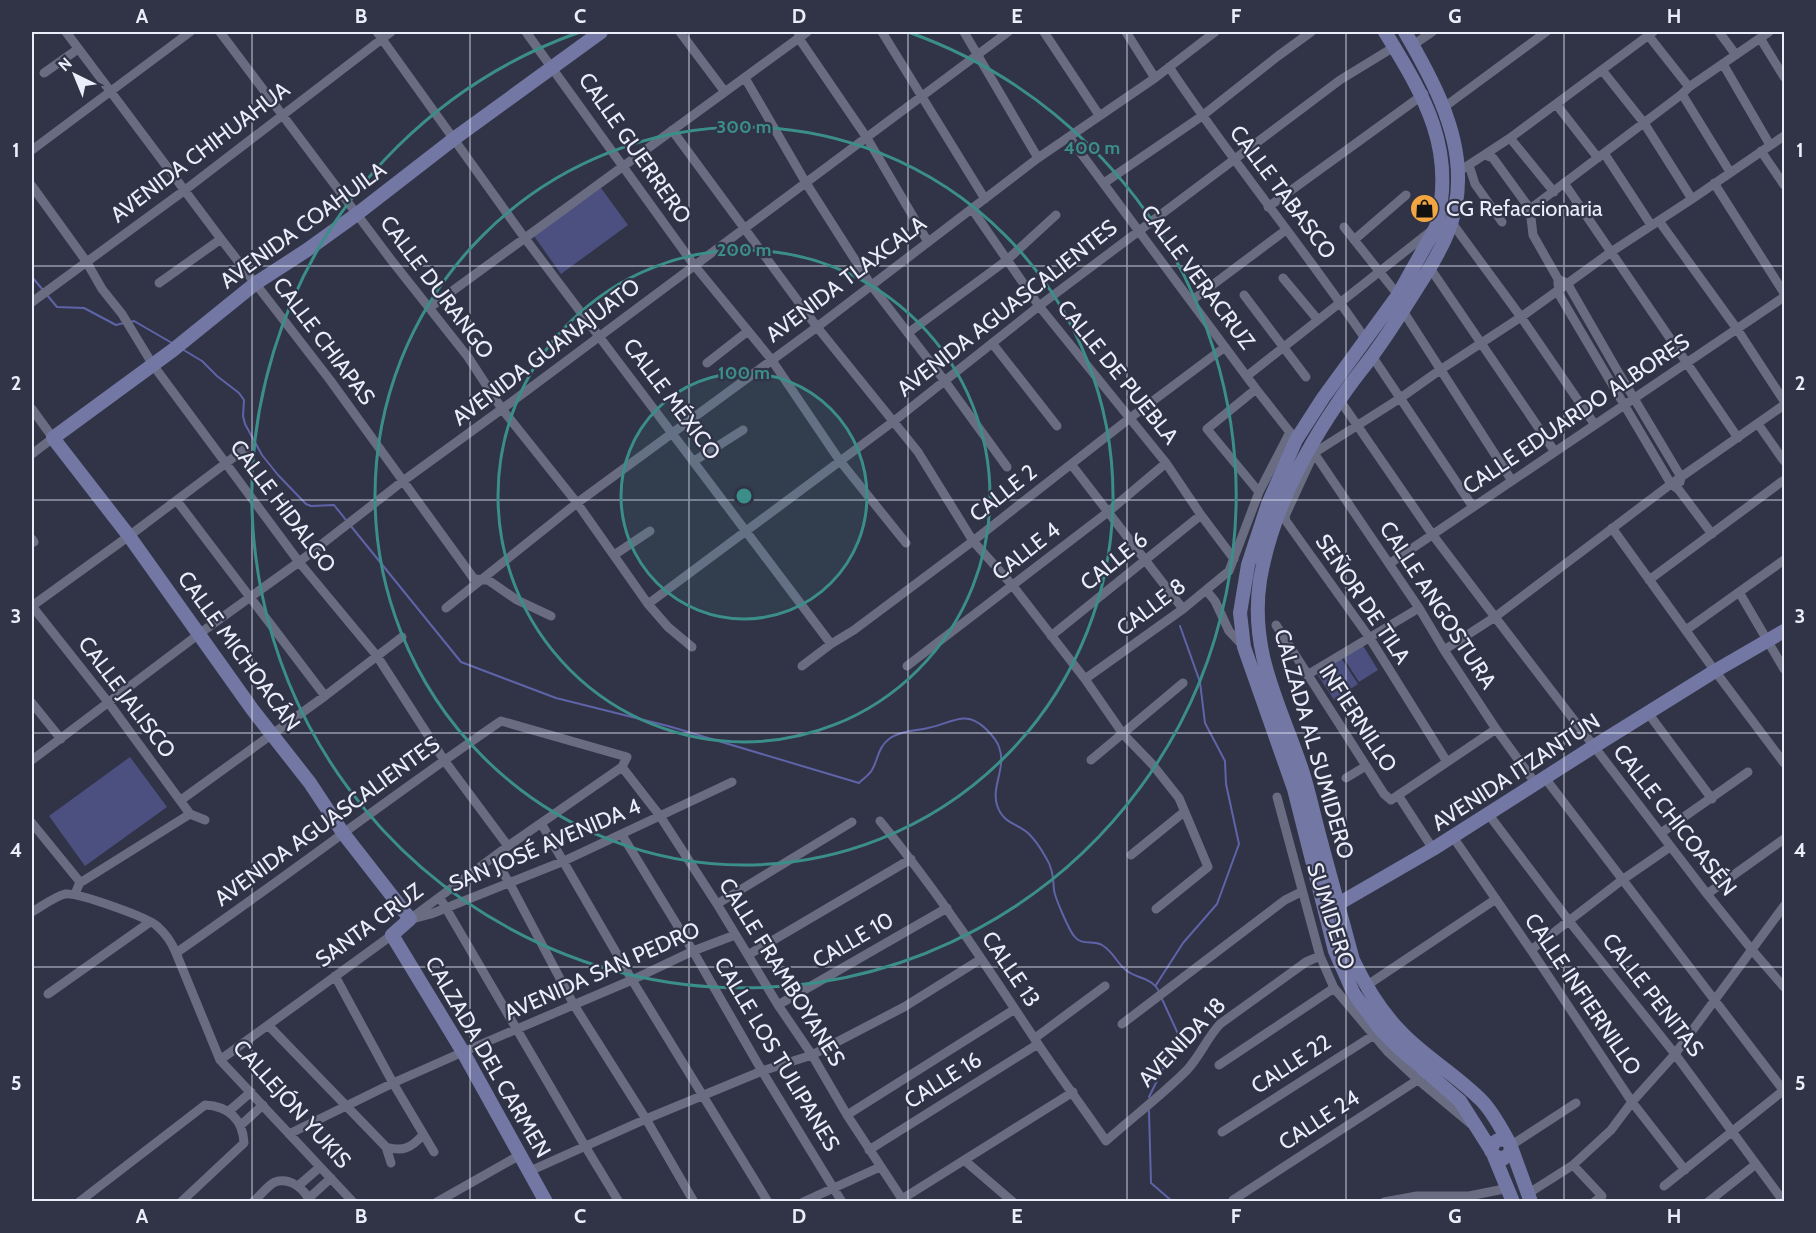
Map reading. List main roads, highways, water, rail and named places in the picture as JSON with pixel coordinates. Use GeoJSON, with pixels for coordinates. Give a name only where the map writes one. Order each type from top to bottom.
{"type":"FeatureCollection","features":[{"type":"Feature","properties":{"kind":"main road","name":"AVENIDA COAHUILA"},"geometry":{"type":"LineString","coordinates":[[53,438],[177,347],[256,283],[357,214],[455,138],[602,32]]}},
{"type":"Feature","properties":{"kind":"main road","name":"CALZADA AL SUMIDERO"},"geometry":{"type":"LineString","coordinates":[[1385,32],[1421,96],[1436,130],[1443,166],[1443,190],[1436,227],[1398,295],[1293,436],[1248,566],[1240,613],[1244,647],[1294,789],[1335,951],[1353,994],[1377,1033],[1421,1075],[1460,1101],[1493,1153],[1513,1202]]}},
{"type":"Feature","properties":{"kind":"main road","name":"CALZADA AL SUMIDERO"},"geometry":{"type":"LineString","coordinates":[[1405,32],[1434,87],[1464,168],[1452,223],[1444,244],[1430,268],[1403,311],[1340,399],[1291,481],[1274,526],[1260,579],[1256,614],[1260,648],[1272,691],[1302,770],[1353,960],[1365,986],[1385,1015],[1403,1034],[1484,1103],[1510,1146],[1533,1197]]}},
{"type":"Feature","properties":{"kind":"main road","name":"CALLE MICHOACÁN"},"geometry":{"type":"LineString","coordinates":[[53,438],[129,536],[310,783],[343,833],[410,919]]}},
{"type":"Feature","properties":{"kind":"main road","name":"AVENIDA ITZANTÚN"},"geometry":{"type":"LineString","coordinates":[[1338,904],[1434,849],[1715,671],[1785,631]]}},
{"type":"Feature","properties":{"kind":"main road","name":"SANTA CRUZ"},"geometry":{"type":"LineString","coordinates":[[392,935],[410,919]]}},
{"type":"Feature","properties":{"kind":"main road","name":"CALZADA DEL CARMEN"},"geometry":{"type":"LineString","coordinates":[[392,935],[463,1052],[546,1202]]}},
{"type":"Feature","properties":{"kind":"main road"},"geometry":{"type":"LineString","coordinates":[[1493,1153],[1500,1159],[1506,1158],[1510,1153],[1510,1146]]}},
{"type":"Feature","properties":{"kind":"waterway"},"geometry":{"type":"LineString","coordinates":[[32,277],[43,290]]}},
{"type":"Feature","properties":{"kind":"waterway"},"geometry":{"type":"LineString","coordinates":[[47,295],[57,307],[84,308],[116,325],[124,323]]}},
{"type":"Feature","properties":{"kind":"waterway"},"geometry":{"type":"LineString","coordinates":[[130,322],[134,321],[172,343]]}},
{"type":"Feature","properties":{"kind":"waterway"},"geometry":{"type":"LineString","coordinates":[[182,349],[202,361],[239,393],[244,400],[245,424],[262,455],[278,475],[306,504],[311,506],[334,505],[346,520]]}},
{"type":"Feature","properties":{"kind":"waterway"},"geometry":{"type":"LineString","coordinates":[[350,525],[461,662],[556,698],[668,726],[859,783],[871,772],[885,742],[893,736],[964,718],[978,723],[998,744],[1001,754],[996,791],[997,805],[1007,820],[1029,834],[1048,860],[1057,900],[1074,936],[1080,941],[1102,945],[1124,968],[1149,981],[1160,993]]}},
{"type":"Feature","properties":{"kind":"waterway"},"geometry":{"type":"LineString","coordinates":[[1156,985],[1183,943],[1217,904],[1239,844],[1226,784],[1225,761],[1205,723],[1200,682],[1180,626]]}},
{"type":"Feature","properties":{"kind":"waterway"},"geometry":{"type":"LineString","coordinates":[[1149,1097],[1179,1036],[1162,999]]}},
{"type":"Feature","properties":{"kind":"waterway"},"geometry":{"type":"LineString","coordinates":[[1149,1111],[1151,1183],[1173,1202]]}},
{"type":"Feature","properties":{"kind":"place","name":"CG Refaccionaria"},"geometry":{"type":"Point","coordinates":[1425,208]}}]}
